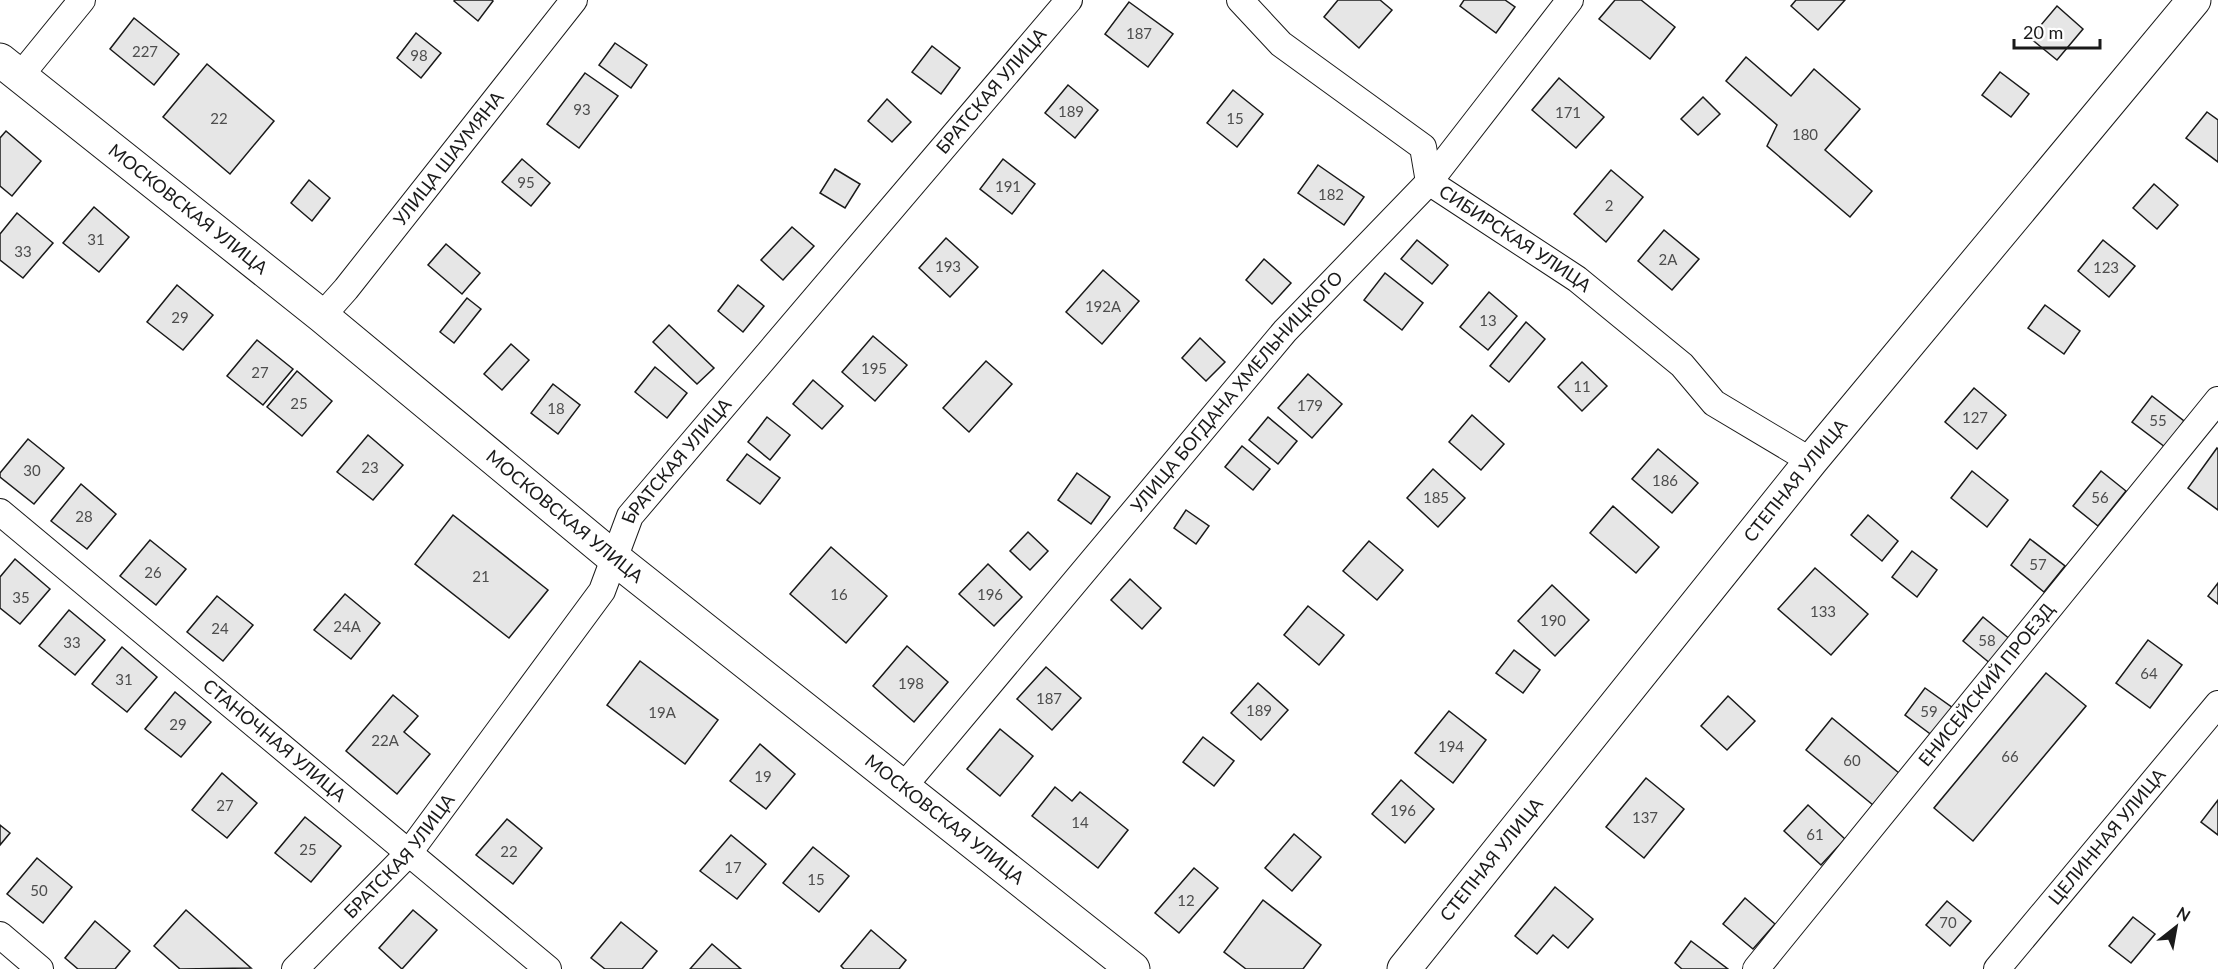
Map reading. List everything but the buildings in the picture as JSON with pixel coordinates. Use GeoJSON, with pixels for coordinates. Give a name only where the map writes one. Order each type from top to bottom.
{"type":"FeatureCollection","features":[{"type":"Feature","properties":{"kind":"street"},"geometry":{"type":"LineString","coordinates":[[10,68],[82,0]]}},
{"type":"Feature","properties":{"kind":"street","name":"УЛИЦА ШАУМЯНА"},"geometry":{"type":"LineString","coordinates":[[322,316],[346,289],[574,0]]}},
{"type":"Feature","properties":{"kind":"street","name":"БРАТСКАЯ УЛИЦА"},"geometry":{"type":"LineString","coordinates":[[295,969],[408,854],[602,591],[630,516],[1069,0]]}},
{"type":"Feature","properties":{"kind":"street","name":"СИБИРСКАЯ УЛИЦА"},"geometry":{"type":"LineString","coordinates":[[1240,0],[1281,44],[1423,147],[1429,182],[1577,279],[1682,365],[1714,403],[1811,460]]}},
{"type":"Feature","properties":{"kind":"street","name":"УЛИЦА БОГДАНА ХМЕЛЬНИЦКОГО"},"geometry":{"type":"LineString","coordinates":[[904,786],[1285,331],[1429,182],[1570,0]]}},
{"type":"Feature","properties":{"kind":"street","name":"СТЕПНАЯ УЛИЦА"},"geometry":{"type":"LineString","coordinates":[[1404,969],[1811,460],[2194,0]]}},
{"type":"Feature","properties":{"kind":"street","name":"МОСКОВСКАЯ УЛИЦА"},"geometry":{"type":"LineString","coordinates":[[10,68],[322,316],[614,558],[1133,969]]}},
{"type":"Feature","properties":{"kind":"street","name":"ЕНИСЕЙСКИЙ ПРОЕЗД"},"geometry":{"type":"LineString","coordinates":[[1756,969],[2218,400]]}},
{"type":"Feature","properties":{"kind":"street","name":"СТАНОЧНАЯ УЛИЦА"},"geometry":{"type":"LineString","coordinates":[[0,512],[548,969]]}},
{"type":"Feature","properties":{"kind":"street","name":"ЦЕЛИННАЯ УЛИЦА"},"geometry":{"type":"LineString","coordinates":[[1997,969],[2218,704]]}},
{"type":"Feature","properties":{"kind":"street"},"geometry":{"type":"LineString","coordinates":[[0,935],[40,969]]}}]}
